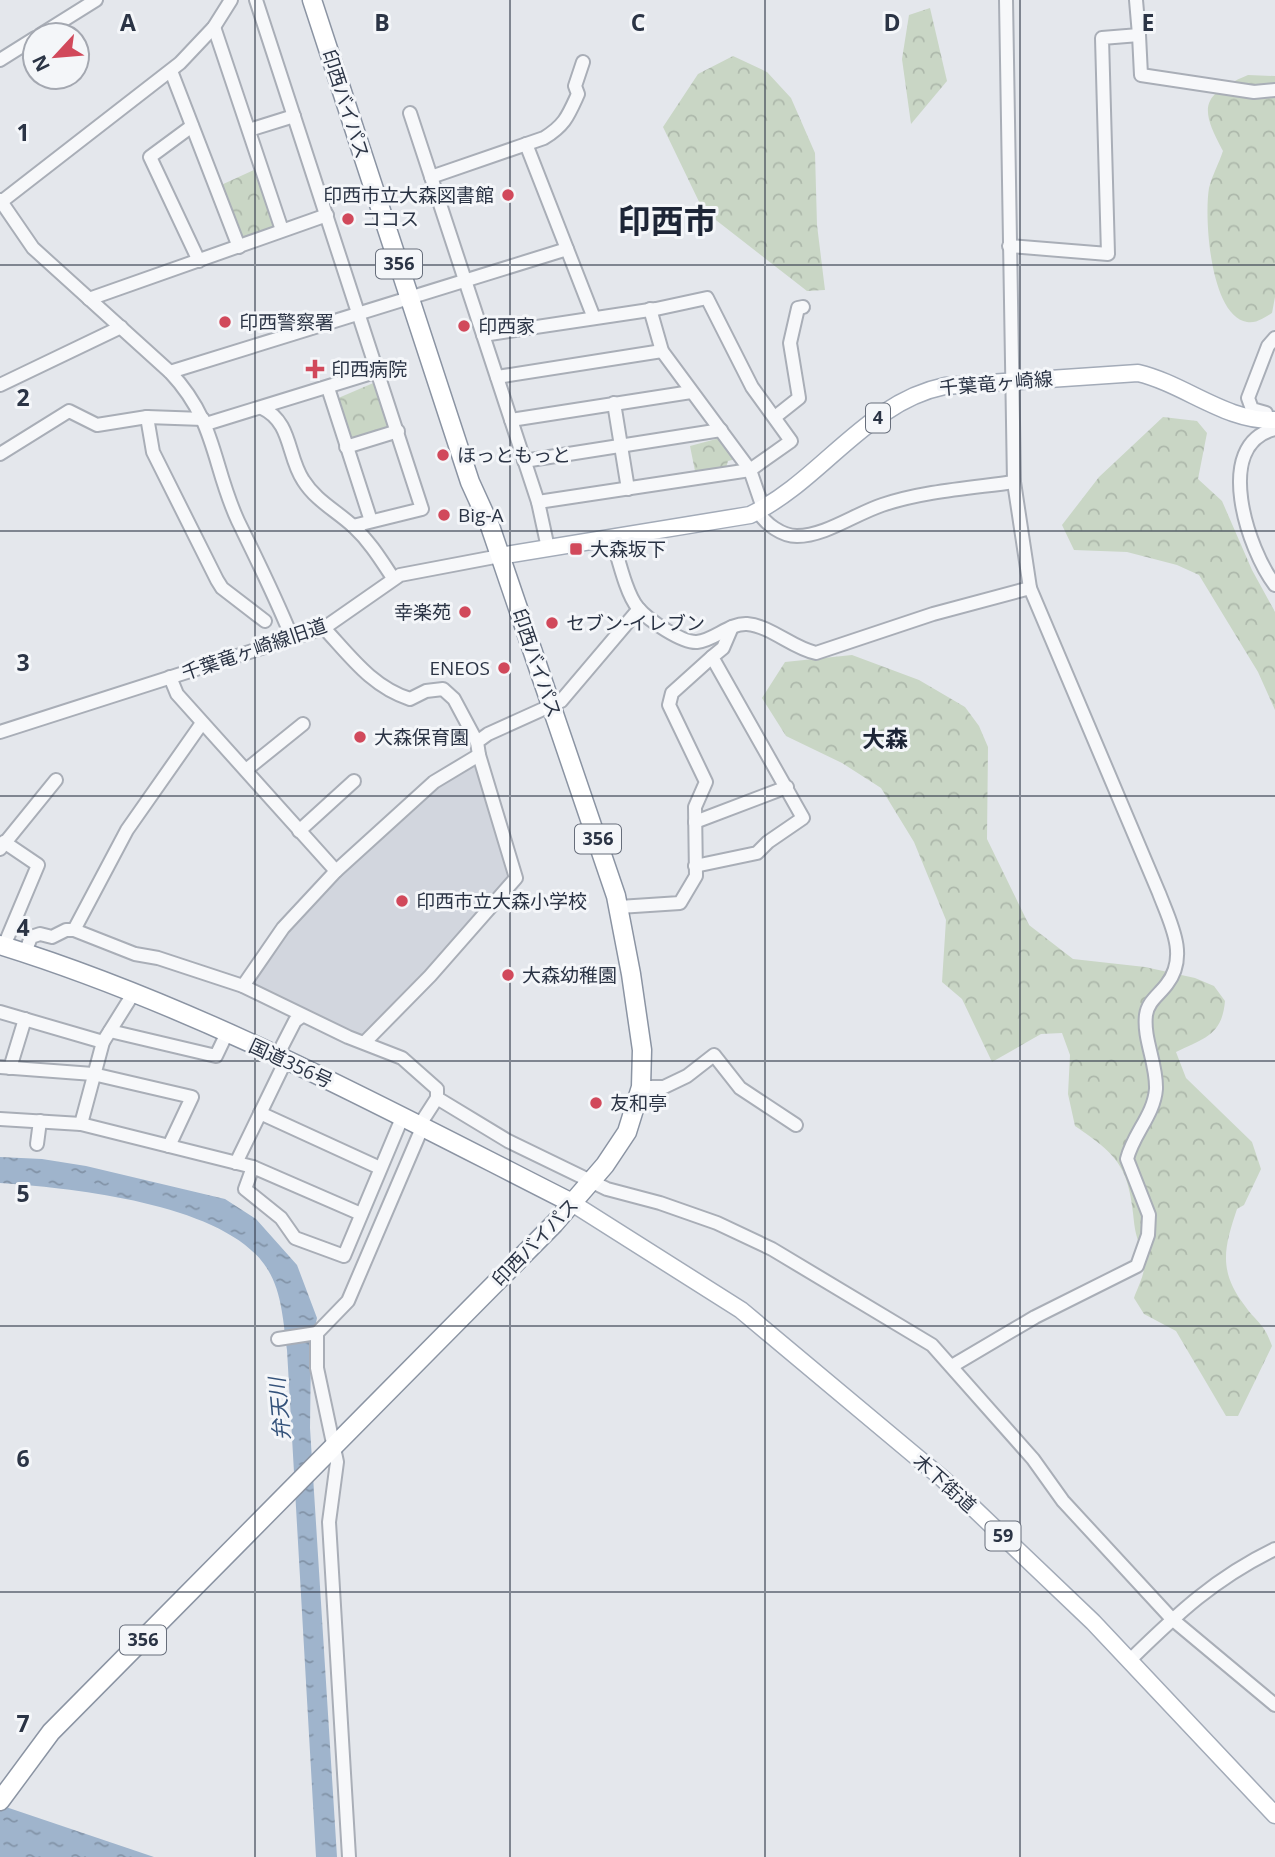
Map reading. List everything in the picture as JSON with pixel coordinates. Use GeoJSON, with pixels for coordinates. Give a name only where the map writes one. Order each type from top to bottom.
{"type":"FeatureCollection","features":[{"type":"Feature","properties":{"kind":"highway","name":"印西バイパス"},"geometry":{"type":"LineString","coordinates":[[312,0],[415,295]]}},
{"type":"Feature","properties":{"kind":"highway","name":"印西バイパス"},"geometry":{"type":"LineString","coordinates":[[1,1799],[51,1732],[286,1496],[592,1181],[626,1132],[640,1087],[639,1028],[619,907],[553,707],[490,527],[471,482],[324,0]]}},
{"type":"Feature","properties":{"kind":"highway","name":"国道356号"},"geometry":{"type":"LineString","coordinates":[[2,945],[227,1033],[572,1203]]}},
{"type":"Feature","properties":{"kind":"main road","name":"千葉竜ヶ崎線"},"geometry":{"type":"LineString","coordinates":[[499,556],[737,519],[760,509],[900,402],[945,386],[1138,373],[1163,381],[1239,415],[1275,420]]}},
{"type":"Feature","properties":{"kind":"main road","name":"木下街道"},"geometry":{"type":"LineString","coordinates":[[572,1203],[741,1310],[956,1491],[1130,1660],[1275,1815]]}},
{"type":"Feature","properties":{"kind":"street"},"geometry":{"type":"LineString","coordinates":[[62,21],[96,0]]}},
{"type":"Feature","properties":{"kind":"street"},"geometry":{"type":"LineString","coordinates":[[231,0],[214,27],[171,71],[1,201],[33,248],[170,372],[205,421],[238,521],[261,564],[292,638]]}},
{"type":"Feature","properties":{"kind":"street"},"geometry":{"type":"LineString","coordinates":[[256,0],[422,509],[353,526]]}},
{"type":"Feature","properties":{"kind":"street"},"geometry":{"type":"LineString","coordinates":[[952,1366],[1025,1322],[1137,1266],[1148,1235],[1149,1215],[1127,1158],[1149,1116],[1156,1092],[1146,1017],[1149,1004],[1172,978],[1178,959],[1177,940],[1159,893],[1030,588],[1014,482],[1006,0]]}},
{"type":"Feature","properties":{"kind":"street"},"geometry":{"type":"LineString","coordinates":[[1136,0],[1141,75],[1254,92],[1275,90]]}},
{"type":"Feature","properties":{"kind":"street"},"geometry":{"type":"LineString","coordinates":[[214,27],[282,230]]}},
{"type":"Feature","properties":{"kind":"street"},"geometry":{"type":"LineString","coordinates":[[1009,246],[1108,254],[1102,38],[1139,35]]}},
{"type":"Feature","properties":{"kind":"street"},"geometry":{"type":"LineString","coordinates":[[0,60],[21,47]]}},
{"type":"Feature","properties":{"kind":"street"},"geometry":{"type":"LineString","coordinates":[[431,177],[544,138],[565,123],[578,94],[575,86],[583,62]]}},
{"type":"Feature","properties":{"kind":"street"},"geometry":{"type":"LineString","coordinates":[[171,71],[239,247]]}},
{"type":"Feature","properties":{"kind":"street"},"geometry":{"type":"LineString","coordinates":[[410,113],[538,502],[548,548]]}},
{"type":"Feature","properties":{"kind":"street"},"geometry":{"type":"LineString","coordinates":[[249,130],[294,116]]}},
{"type":"Feature","properties":{"kind":"street"},"geometry":{"type":"LineString","coordinates":[[192,126],[150,157],[199,261]]}},
{"type":"Feature","properties":{"kind":"street"},"geometry":{"type":"LineString","coordinates":[[526,144],[594,318]]}},
{"type":"Feature","properties":{"kind":"street"},"geometry":{"type":"LineString","coordinates":[[89,299],[327,215]]}},
{"type":"Feature","properties":{"kind":"street"},"geometry":{"type":"LineString","coordinates":[[170,372],[567,249]]}},
{"type":"Feature","properties":{"kind":"street"},"geometry":{"type":"LineString","coordinates":[[483,335],[707,298],[752,387],[791,441],[750,470],[538,502]]}},
{"type":"Feature","properties":{"kind":"street"},"geometry":{"type":"LineString","coordinates":[[775,417],[799,398],[790,342],[798,308],[803,307]]}},
{"type":"Feature","properties":{"kind":"street"},"geometry":{"type":"LineString","coordinates":[[650,309],[662,351],[750,470],[760,509],[772,527],[792,536],[806,536],[884,504],[1014,482]]}},
{"type":"Feature","properties":{"kind":"street"},"geometry":{"type":"LineString","coordinates":[[0,385],[121,327]]}},
{"type":"Feature","properties":{"kind":"street"},"geometry":{"type":"LineString","coordinates":[[1275,338],[1268,346],[1248,398],[1255,411],[1275,413]]}},
{"type":"Feature","properties":{"kind":"street"},"geometry":{"type":"LineString","coordinates":[[497,377],[662,351]]}},
{"type":"Feature","properties":{"kind":"street"},"geometry":{"type":"LineString","coordinates":[[0,454],[69,411],[97,425],[147,417],[205,421],[262,408],[378,370]]}},
{"type":"Feature","properties":{"kind":"street"},"geometry":{"type":"LineString","coordinates":[[328,388],[371,521]]}},
{"type":"Feature","properties":{"kind":"street"},"geometry":{"type":"LineString","coordinates":[[511,419],[691,391]]}},
{"type":"Feature","properties":{"kind":"street"},"geometry":{"type":"LineString","coordinates":[[614,403],[628,489]]}},
{"type":"Feature","properties":{"kind":"street"},"geometry":{"type":"LineString","coordinates":[[262,408],[275,414],[301,478],[311,492],[353,526],[374,549],[393,578]]}},
{"type":"Feature","properties":{"kind":"street"},"geometry":{"type":"LineString","coordinates":[[147,417],[153,452],[217,580],[222,588],[265,621]]}},
{"type":"Feature","properties":{"kind":"street"},"geometry":{"type":"LineString","coordinates":[[1275,429],[1260,433],[1251,444],[1242,469],[1240,494],[1240,509],[1252,541],[1275,585]]}},
{"type":"Feature","properties":{"kind":"street"},"geometry":{"type":"LineString","coordinates":[[524,461],[721,430]]}},
{"type":"Feature","properties":{"kind":"street"},"geometry":{"type":"LineString","coordinates":[[346,447],[398,431]]}},
{"type":"Feature","properties":{"kind":"street"},"geometry":{"type":"LineString","coordinates":[[612,538],[639,609],[672,635],[686,641],[698,642],[732,627],[756,626],[798,649],[816,653],[933,614],[1030,588]]}},
{"type":"Feature","properties":{"kind":"street","name":"千葉竜ヶ崎線旧道"},"geometry":{"type":"LineString","coordinates":[[0,732],[324,628],[393,578],[499,556]]}},
{"type":"Feature","properties":{"kind":"street"},"geometry":{"type":"LineString","coordinates":[[243,986],[283,928],[336,871],[434,782],[478,749],[488,734],[553,707],[571,693],[639,609]]}},
{"type":"Feature","properties":{"kind":"street"},"geometry":{"type":"LineString","coordinates":[[619,907],[680,903],[696,876],[695,807],[706,782],[669,705],[672,693],[723,648],[732,627]]}},
{"type":"Feature","properties":{"kind":"street"},"geometry":{"type":"LineString","coordinates":[[324,628],[378,686],[410,699],[426,691],[443,690],[454,699],[478,749],[516,878],[430,976],[365,1042]]}},
{"type":"Feature","properties":{"kind":"street"},"geometry":{"type":"LineString","coordinates":[[695,866],[757,853],[803,818],[712,657]]}},
{"type":"Feature","properties":{"kind":"street"},"geometry":{"type":"LineString","coordinates":[[170,677],[177,694],[336,871]]}},
{"type":"Feature","properties":{"kind":"street"},"geometry":{"type":"LineString","coordinates":[[75,930],[127,830],[202,723]]}},
{"type":"Feature","properties":{"kind":"street"},"geometry":{"type":"LineString","coordinates":[[246,770],[303,724]]}},
{"type":"Feature","properties":{"kind":"street"},"geometry":{"type":"LineString","coordinates":[[2,945],[38,865],[2,845],[56,780]]}},
{"type":"Feature","properties":{"kind":"street"},"geometry":{"type":"LineString","coordinates":[[299,831],[354,781]]}},
{"type":"Feature","properties":{"kind":"street"},"geometry":{"type":"LineString","coordinates":[[695,822],[787,787]]}},
{"type":"Feature","properties":{"kind":"street"},"geometry":{"type":"LineString","coordinates":[[25,953],[31,937],[40,934],[52,937],[66,930],[75,930],[135,954],[158,958],[243,986],[302,1016],[402,1058],[417,1068],[438,1089],[437,1098],[420,1127],[348,1301],[317,1334],[278,1339]]}},
{"type":"Feature","properties":{"kind":"street"},"geometry":{"type":"LineString","coordinates":[[81,1124],[93,1074],[107,1037],[133,994]]}},
{"type":"Feature","properties":{"kind":"street"},"geometry":{"type":"LineString","coordinates":[[0,1012],[107,1037],[216,1056],[227,1033]]}},
{"type":"Feature","properties":{"kind":"street"},"geometry":{"type":"LineString","coordinates":[[236,1163],[260,1113],[295,1021],[302,1016]]}},
{"type":"Feature","properties":{"kind":"street"},"geometry":{"type":"LineString","coordinates":[[25,1019],[5,1067],[93,1074],[192,1097],[169,1146]]}},
{"type":"Feature","properties":{"kind":"street"},"geometry":{"type":"LineString","coordinates":[[640,1087],[664,1087],[687,1076],[715,1055],[740,1088],[796,1125]]}},
{"type":"Feature","properties":{"kind":"street"},"geometry":{"type":"LineString","coordinates":[[437,1098],[508,1141],[592,1181],[717,1223],[772,1249],[932,1345],[1033,1459],[1063,1501],[1172,1619],[1275,1705]]}},
{"type":"Feature","properties":{"kind":"street"},"geometry":{"type":"LineString","coordinates":[[260,1113],[380,1168]]}},
{"type":"Feature","properties":{"kind":"street"},"geometry":{"type":"LineString","coordinates":[[253,1167],[245,1189],[281,1218],[295,1238],[344,1256],[402,1118]]}},
{"type":"Feature","properties":{"kind":"street"},"geometry":{"type":"LineString","coordinates":[[0,1119],[81,1124],[253,1167],[361,1213]]}},
{"type":"Feature","properties":{"kind":"street"},"geometry":{"type":"LineString","coordinates":[[37,1144],[40,1122]]}},
{"type":"Feature","properties":{"kind":"street"},"geometry":{"type":"LineString","coordinates":[[317,1334],[317,1368],[328,1453],[337,1462],[330,1522],[349,1857]]}},
{"type":"Feature","properties":{"kind":"street"},"geometry":{"type":"LineString","coordinates":[[1130,1660],[1172,1619],[1223,1577],[1275,1549]]}},
{"type":"Feature","properties":{"kind":"shaded area","name":"印西市立大森小学校"},"geometry":{"type":"Polygon","coordinates":[[[472,765],[479,768],[512,877],[371,1033],[359,1038],[250,987],[282,936],[325,889],[432,788],[472,765]]]}},
{"type":"Feature","properties":{"kind":"green space"},"geometry":{"type":"Polygon","coordinates":[[[930,8],[947,81],[911,124],[902,59],[909,15],[930,8]]]}},
{"type":"Feature","properties":{"kind":"green space"},"geometry":{"type":"Polygon","coordinates":[[[733,56],[767,72],[791,98],[815,153],[817,225],[825,290],[807,291],[703,210],[663,127],[698,74],[733,56]]]}},
{"type":"Feature","properties":{"kind":"green space"},"geometry":{"type":"Polygon","coordinates":[[[1248,75],[1275,76],[1275,297],[1272,313],[1250,322],[1235,316],[1225,303],[1217,285],[1208,220],[1209,188],[1223,151],[1210,123],[1209,104],[1221,89],[1248,75]]]}},
{"type":"Feature","properties":{"kind":"green space"},"geometry":{"type":"Polygon","coordinates":[[[258,168],[279,231],[241,243],[219,186],[258,168]]]}},
{"type":"Feature","properties":{"kind":"green space"},"geometry":{"type":"Polygon","coordinates":[[[378,381],[394,429],[350,442],[336,399],[378,381]]]}},
{"type":"Feature","properties":{"kind":"green space"},"geometry":{"type":"Polygon","coordinates":[[[1163,417],[1197,421],[1207,433],[1198,479],[1222,501],[1252,570],[1275,612],[1275,710],[1258,672],[1199,575],[1177,565],[1127,552],[1074,550],[1062,525],[1099,477],[1163,417]]]}},
{"type":"Feature","properties":{"kind":"green space"},"geometry":{"type":"Polygon","coordinates":[[[720,438],[736,459],[728,461],[725,471],[696,476],[690,446],[720,438]]]}},
{"type":"Feature","properties":{"kind":"green space"},"geometry":{"type":"Polygon","coordinates":[[[852,655],[919,680],[965,707],[979,726],[988,747],[987,839],[1029,925],[1073,959],[1145,967],[1195,978],[1214,986],[1225,1001],[1216,1029],[1203,1039],[1176,1052],[1186,1078],[1252,1142],[1261,1169],[1244,1205],[1237,1209],[1226,1259],[1227,1270],[1236,1293],[1263,1328],[1272,1346],[1238,1416],[1226,1416],[1176,1331],[1144,1314],[1134,1298],[1144,1267],[1130,1193],[1121,1168],[1114,1158],[1075,1126],[1068,1094],[1070,1055],[1062,1033],[1041,1034],[992,1062],[962,999],[942,982],[946,920],[914,842],[881,788],[842,763],[786,736],[762,698],[785,662],[852,655]]]}},
{"type":"Feature","properties":{"kind":"water"},"geometry":{"type":"Polygon","coordinates":[[[0,1157],[42,1159],[86,1166],[225,1199],[256,1219],[297,1265],[317,1318],[311,1347],[310,1428],[337,1857],[316,1857],[287,1350],[275,1283],[264,1264],[243,1243],[214,1226],[142,1202],[65,1189],[0,1183],[0,1157]]]}},
{"type":"Feature","properties":{"kind":"water"},"geometry":{"type":"Polygon","coordinates":[[[0,1805],[154,1857],[0,1857],[0,1805]]]}},
{"type":"Feature","properties":{"kind":"place","name":"印西市立大森図書館"},"geometry":{"type":"Point","coordinates":[508,195]}},
{"type":"Feature","properties":{"kind":"place","name":"ココス"},"geometry":{"type":"Point","coordinates":[348,219]}},
{"type":"Feature","properties":{"kind":"place","name":"印西警察署"},"geometry":{"type":"Point","coordinates":[225,322]}},
{"type":"Feature","properties":{"kind":"place","name":"印西家"},"geometry":{"type":"Point","coordinates":[464,326]}},
{"type":"Feature","properties":{"kind":"place","name":"印西病院"},"geometry":{"type":"Point","coordinates":[315,369]}},
{"type":"Feature","properties":{"kind":"place","name":"ほっともっと"},"geometry":{"type":"Point","coordinates":[443,455]}},
{"type":"Feature","properties":{"kind":"place","name":"Big-A"},"geometry":{"type":"Point","coordinates":[444,515]}},
{"type":"Feature","properties":{"kind":"place","name":"大森坂下"},"geometry":{"type":"Point","coordinates":[576,549]}},
{"type":"Feature","properties":{"kind":"place","name":"幸楽苑"},"geometry":{"type":"Point","coordinates":[465,612]}},
{"type":"Feature","properties":{"kind":"place","name":"セブン-イレブン"},"geometry":{"type":"Point","coordinates":[552,623]}},
{"type":"Feature","properties":{"kind":"place","name":"ENEOS"},"geometry":{"type":"Point","coordinates":[504,668]}},
{"type":"Feature","properties":{"kind":"place","name":"大森保育園"},"geometry":{"type":"Point","coordinates":[360,737]}},
{"type":"Feature","properties":{"kind":"place","name":"印西市立大森小学校"},"geometry":{"type":"Point","coordinates":[402,901]}},
{"type":"Feature","properties":{"kind":"place","name":"大森幼稚園"},"geometry":{"type":"Point","coordinates":[508,975]}},
{"type":"Feature","properties":{"kind":"place","name":"友和亭"},"geometry":{"type":"Point","coordinates":[596,1103]}},
{"type":"Feature","properties":{"kind":"district","name":"印西市"},"geometry":{"type":"Point","coordinates":[667,221]}},
{"type":"Feature","properties":{"kind":"district","name":"大森"},"geometry":{"type":"Point","coordinates":[885,739]}},
{"type":"Feature","properties":{"kind":"water label","name":"弁天川"},"geometry":{"type":"Point","coordinates":[280,1409]}}]}
